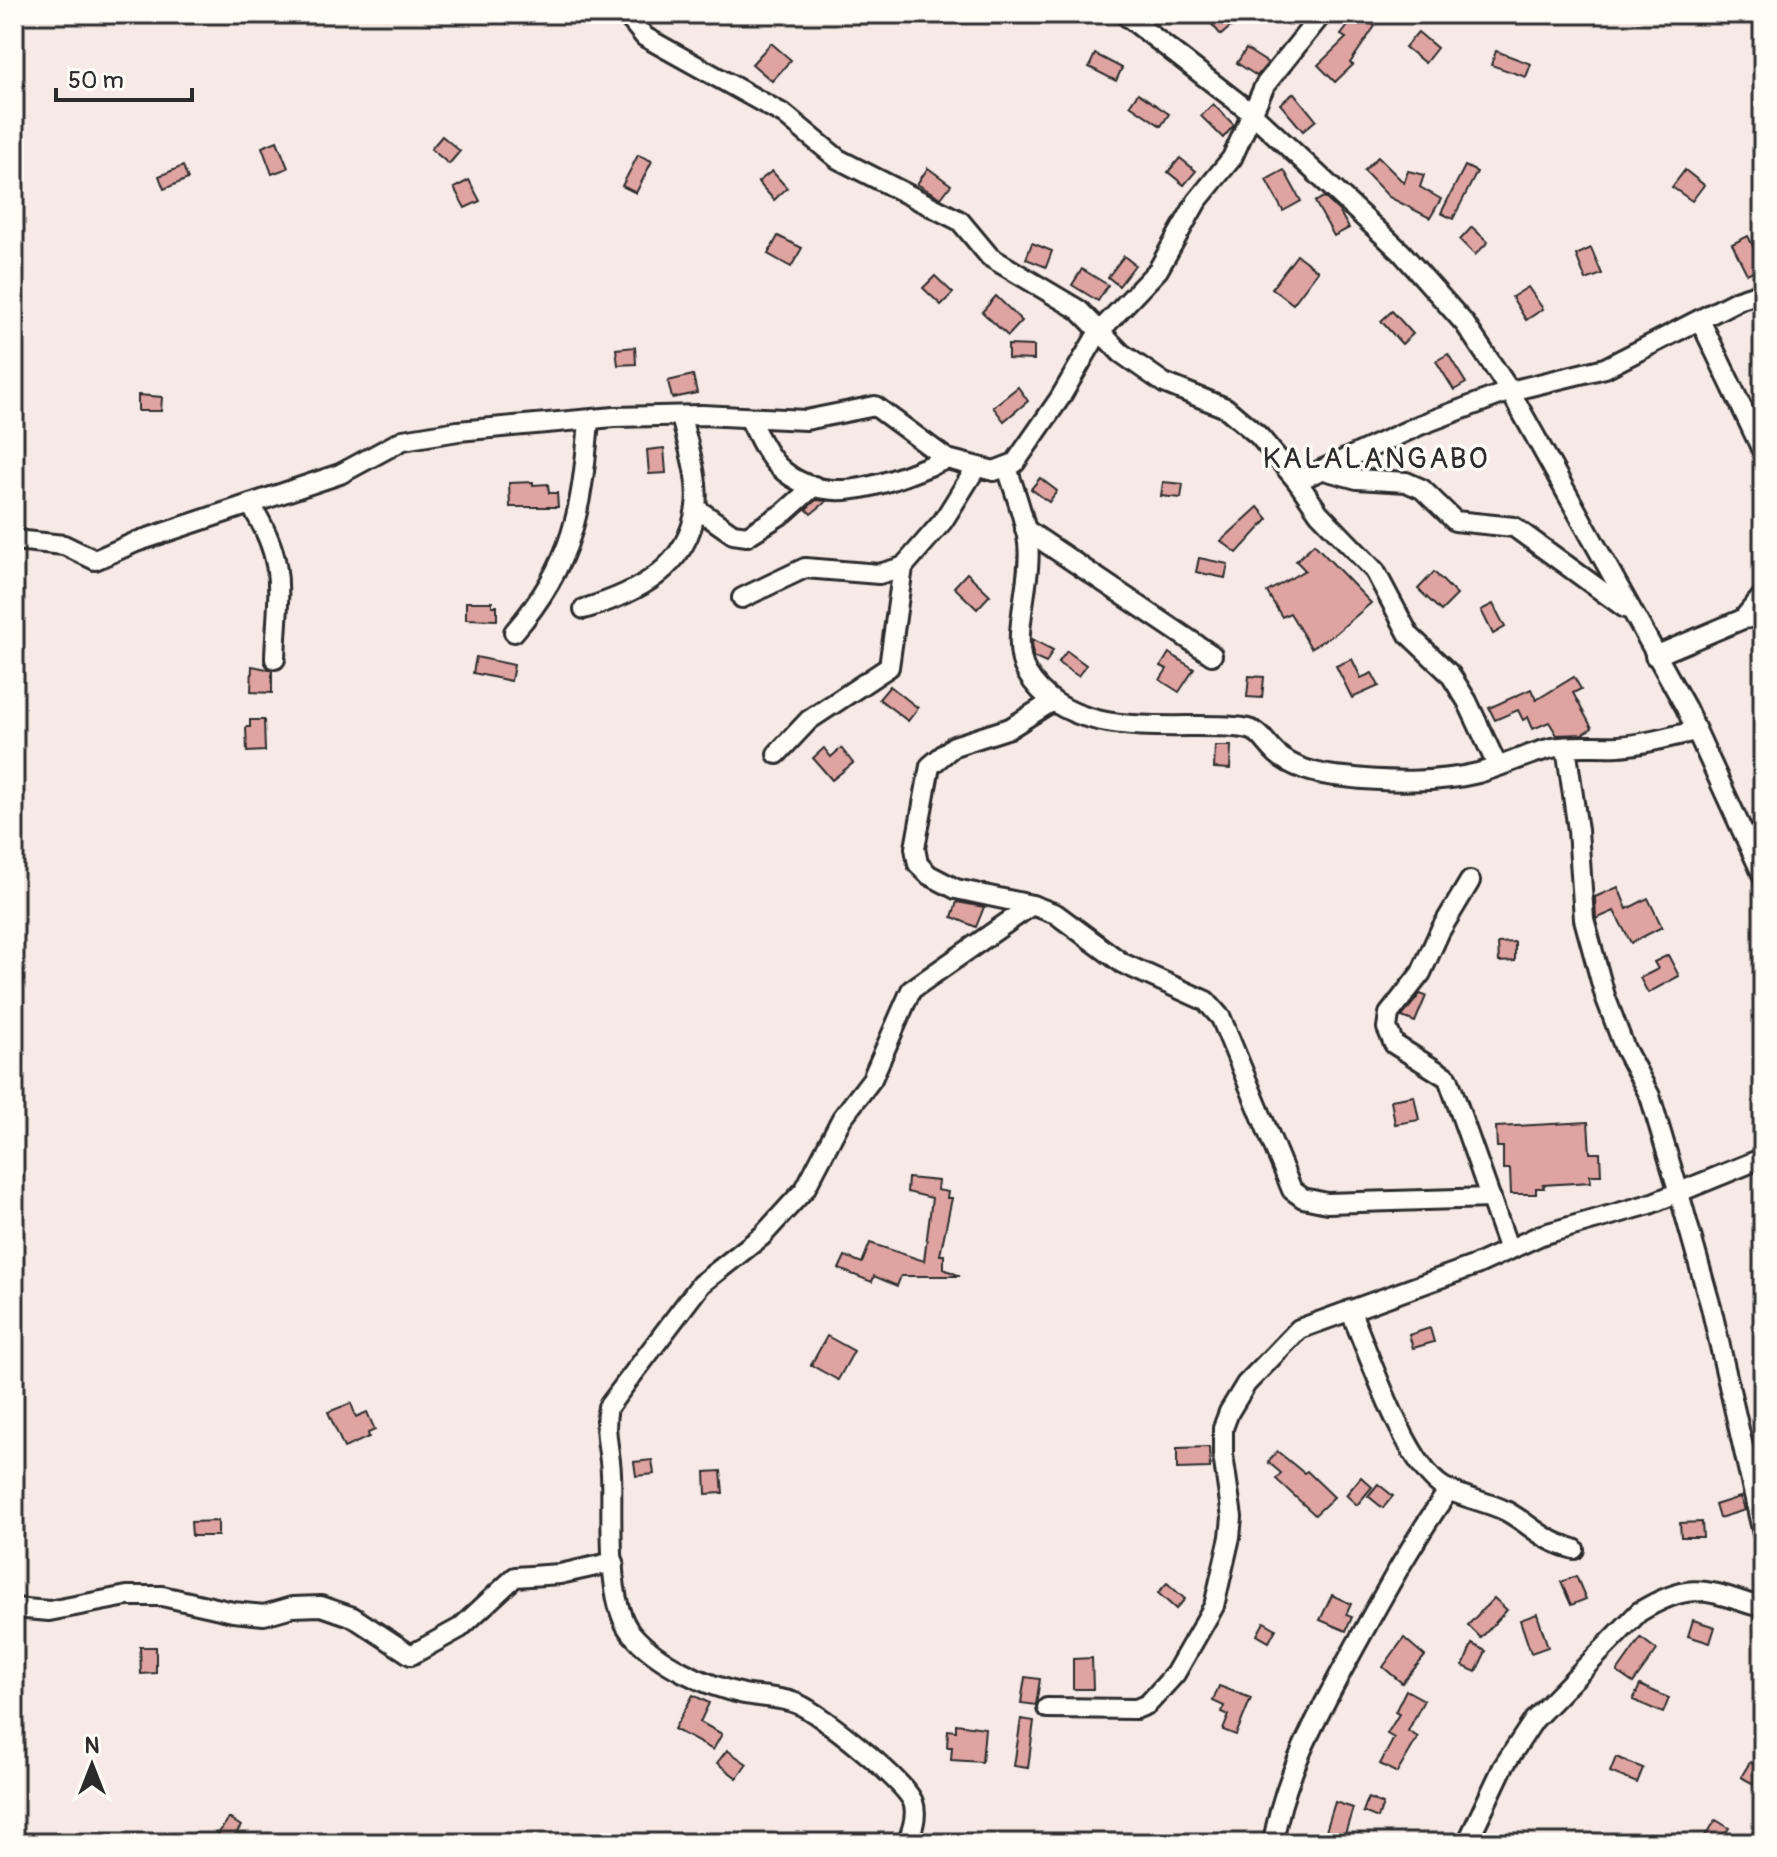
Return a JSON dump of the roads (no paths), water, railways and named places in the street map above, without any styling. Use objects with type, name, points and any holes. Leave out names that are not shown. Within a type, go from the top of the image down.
[{"type":"street","points":[[626,14],[645,37],[785,115],[838,159],[960,221],[990,257],[1079,310],[1098,333],[1121,353],[1164,383],[1226,408],[1259,436],[1319,513],[1375,571],[1409,635],[1450,674],[1483,730],[1497,765]]},
{"type":"street","points":[[1124,14],[1254,115],[1401,252],[1465,324],[1510,391],[1696,731],[1763,876]]},
{"type":"street","points":[[14,540],[64,545],[95,560],[136,542],[340,474],[403,440],[458,431],[589,420],[681,416],[806,420],[875,406],[947,459],[994,471],[1007,467],[1015,463],[1060,398],[1098,333],[1158,270],[1197,201],[1232,158],[1265,85],[1322,14]]},
{"type":"street","points":[[1297,481],[1410,429],[1510,391],[1605,368],[1738,300],[1763,292]]},
{"type":"street","points":[[1700,320],[1763,452]]},
{"type":"street","points":[[584,609],[626,596],[666,569],[682,548],[696,508],[695,480],[681,416]]},
{"type":"street","points":[[749,418],[778,466],[814,486],[846,492],[947,459]]},
{"type":"street","points":[[514,632],[536,607],[577,526],[589,420]]},
{"type":"street","points":[[1007,467],[1025,529],[1028,579],[1018,654],[1029,677],[1053,701],[1096,720],[1129,726],[1256,730],[1277,753],[1298,767],[1345,777],[1452,777],[1481,772],[1566,747],[1621,746],[1696,731]]},
{"type":"street","points":[[742,598],[805,568],[879,574],[903,567],[943,521],[976,468]]},
{"type":"street","points":[[1324,470],[1357,479],[1406,482],[1422,489],[1455,521],[1514,527],[1630,611]]},
{"type":"street","points":[[696,508],[733,534],[747,536],[785,512],[814,486]]},
{"type":"street","points":[[250,504],[266,529],[276,555],[280,591],[275,659]]},
{"type":"street","points":[[1025,529],[1212,655]]},
{"type":"street","points":[[777,754],[809,720],[889,667],[903,567]]},
{"type":"street","points":[[1743,619],[1763,595]]},
{"type":"street","points":[[1655,656],[1743,619],[1763,616]]},
{"type":"street","points":[[1053,701],[1010,728],[954,746],[930,766],[915,848],[918,864],[947,885],[1032,905],[1056,914],[1122,963],[1214,1008],[1225,1026],[1292,1190],[1303,1198],[1327,1203],[1491,1198]]},
{"type":"street","points":[[1566,747],[1578,830],[1584,919],[1605,996],[1625,1049],[1650,1096],[1679,1193],[1711,1307],[1763,1534]]},
{"type":"street","points":[[1470,881],[1440,931],[1421,973],[1394,1006],[1387,1028],[1394,1044],[1411,1051],[1448,1078],[1509,1250]]},
{"type":"street","points":[[907,1843],[914,1822],[912,1799],[892,1776],[825,1721],[796,1703],[742,1693],[695,1677],[631,1634],[619,1609],[611,1468],[604,1427],[608,1407],[701,1284],[762,1236],[805,1189],[842,1118],[872,1079],[911,990],[1032,905]]},
{"type":"street","points":[[1047,1708],[1136,1709],[1148,1704],[1175,1674],[1214,1606],[1230,1537],[1232,1517],[1223,1455],[1223,1428],[1246,1384],[1299,1329],[1541,1235],[1679,1193],[1763,1158]]},
{"type":"street","points":[[1350,1310],[1415,1455],[1437,1482],[1449,1490],[1489,1503],[1513,1515],[1541,1538],[1574,1549]]},
{"type":"street","points":[[1273,1843],[1286,1789],[1322,1708],[1404,1553],[1449,1490]]},
{"type":"street","points":[[14,1608],[49,1611],[127,1596],[162,1596],[233,1612],[264,1615],[292,1607],[321,1606],[353,1617],[411,1655],[460,1628],[515,1577],[560,1574],[614,1562]]},
{"type":"street","points":[[1467,1843],[1503,1767],[1534,1720],[1639,1612],[1689,1589],[1706,1590],[1763,1608]]},
{"type":"district","name":"KALALANGABO","points":[[1376,458]]}]
